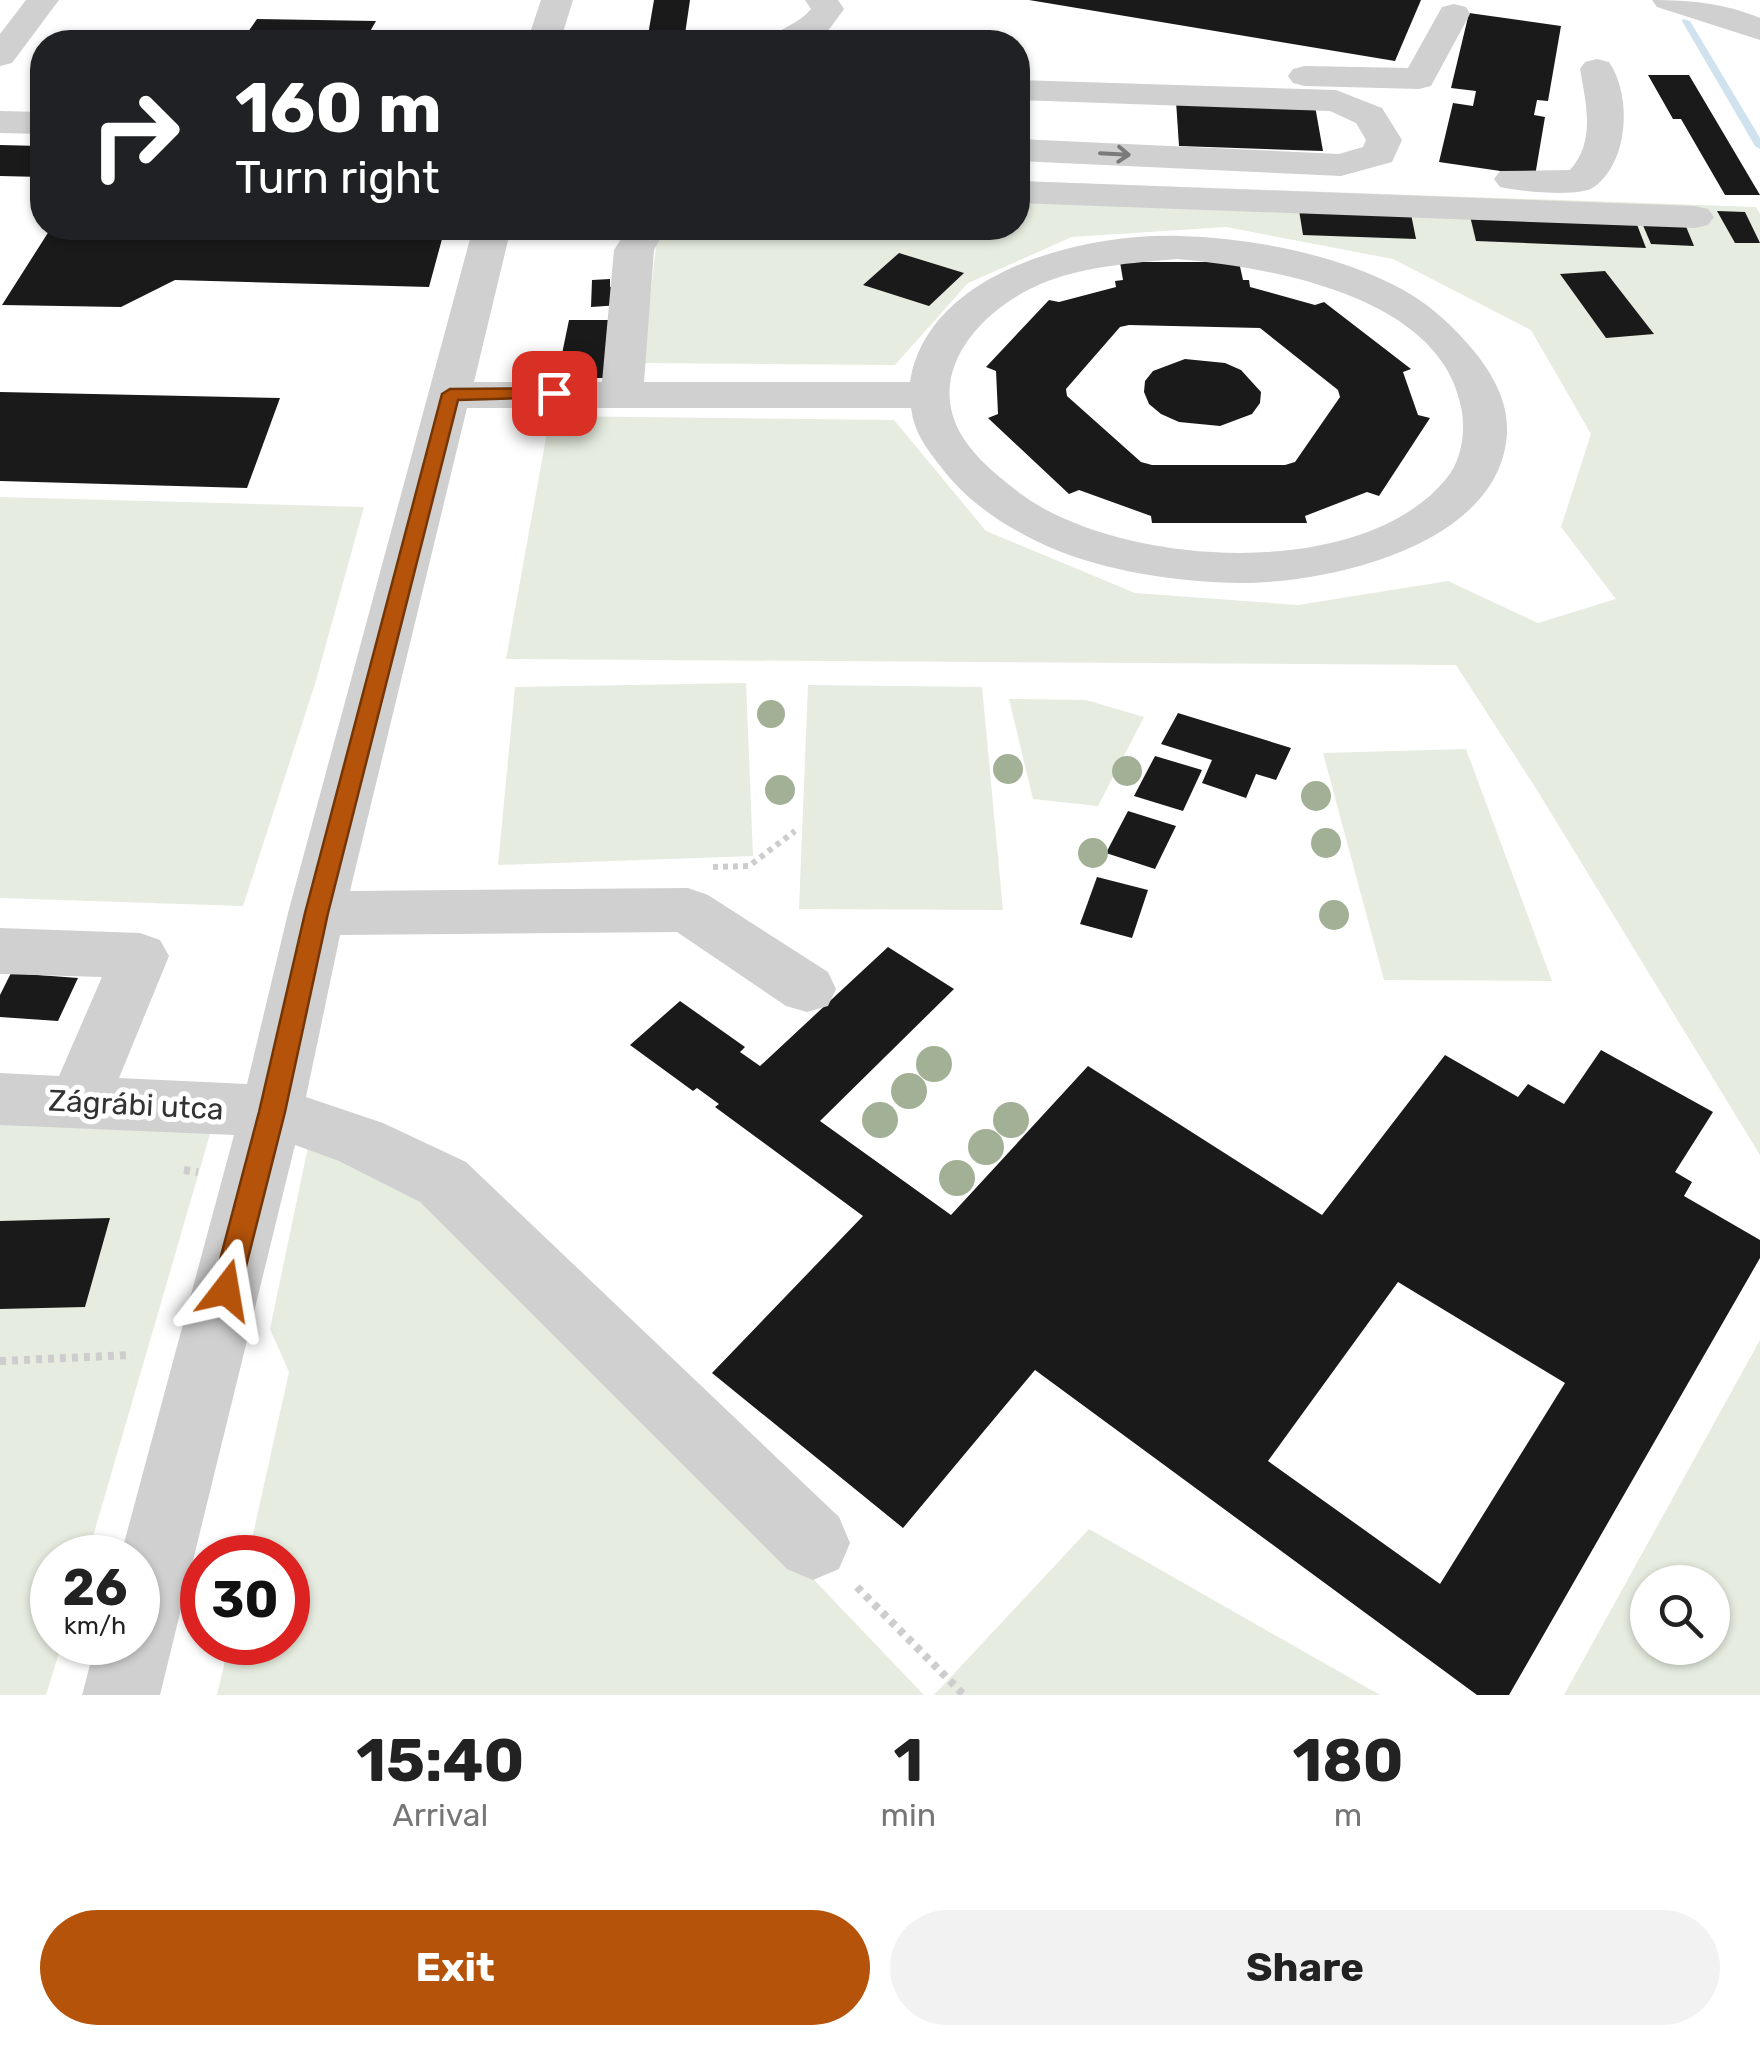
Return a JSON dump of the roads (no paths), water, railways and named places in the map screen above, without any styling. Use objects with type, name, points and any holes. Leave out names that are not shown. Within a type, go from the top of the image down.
[{"type":"street","points":[[0,56],[42,0]]},
{"type":"street","points":[[548,30],[557,0]]},
{"type":"street","points":[[812,30],[828,9],[822,0]]},
{"type":"street","points":[[1668,0],[1760,30]]},
{"type":"street","points":[[1697,0],[1760,10]]},
{"type":"street","points":[[1030,66],[1419,80],[1454,14]]},
{"type":"street","points":[[1030,151],[1341,164],[1580,181],[1600,161],[1608,120],[1597,70]]},
{"type":"street","points":[[1030,90],[1336,101],[1368,116],[1384,140],[1378,154],[1341,164]]},
{"type":"street","points":[[0,122],[30,123]]},
{"type":"street","points":[[1030,192],[1694,217]]},
{"type":"street","points":[[1171,198],[1176,247]]},
{"type":"street","points":[[160,1545],[272,1112],[316,913],[489,240]]},
{"type":"street","points":[[622,394],[634,250],[639,240]]},
{"type":"street","points":[[1176,247],[1242,252],[1306,265],[1366,287],[1416,316],[1456,352],[1480,392],[1486,434],[1473,474],[1440,512],[1388,542],[1337,556],[1243,568],[1164,563],[1088,544],[1022,515],[973,478],[941,437],[929,395],[936,354],[960,318],[1000,288],[1051,265],[1112,252],[1176,247]]},
{"type":"street","points":[[450,394],[929,395]]},
{"type":"street","points":[[316,913],[688,910],[806,989]]},
{"type":"street","points":[[0,951],[140,956],[78,1102]]},
{"type":"street","name":"Zágrábi utca","points":[[0,1099],[272,1112],[360,1142],[443,1182],[814,1543]]},
{"type":"street","points":[[121,1695],[128,1665]]},
{"type":"waterway","points":[[1686,21],[1760,146]]}]
